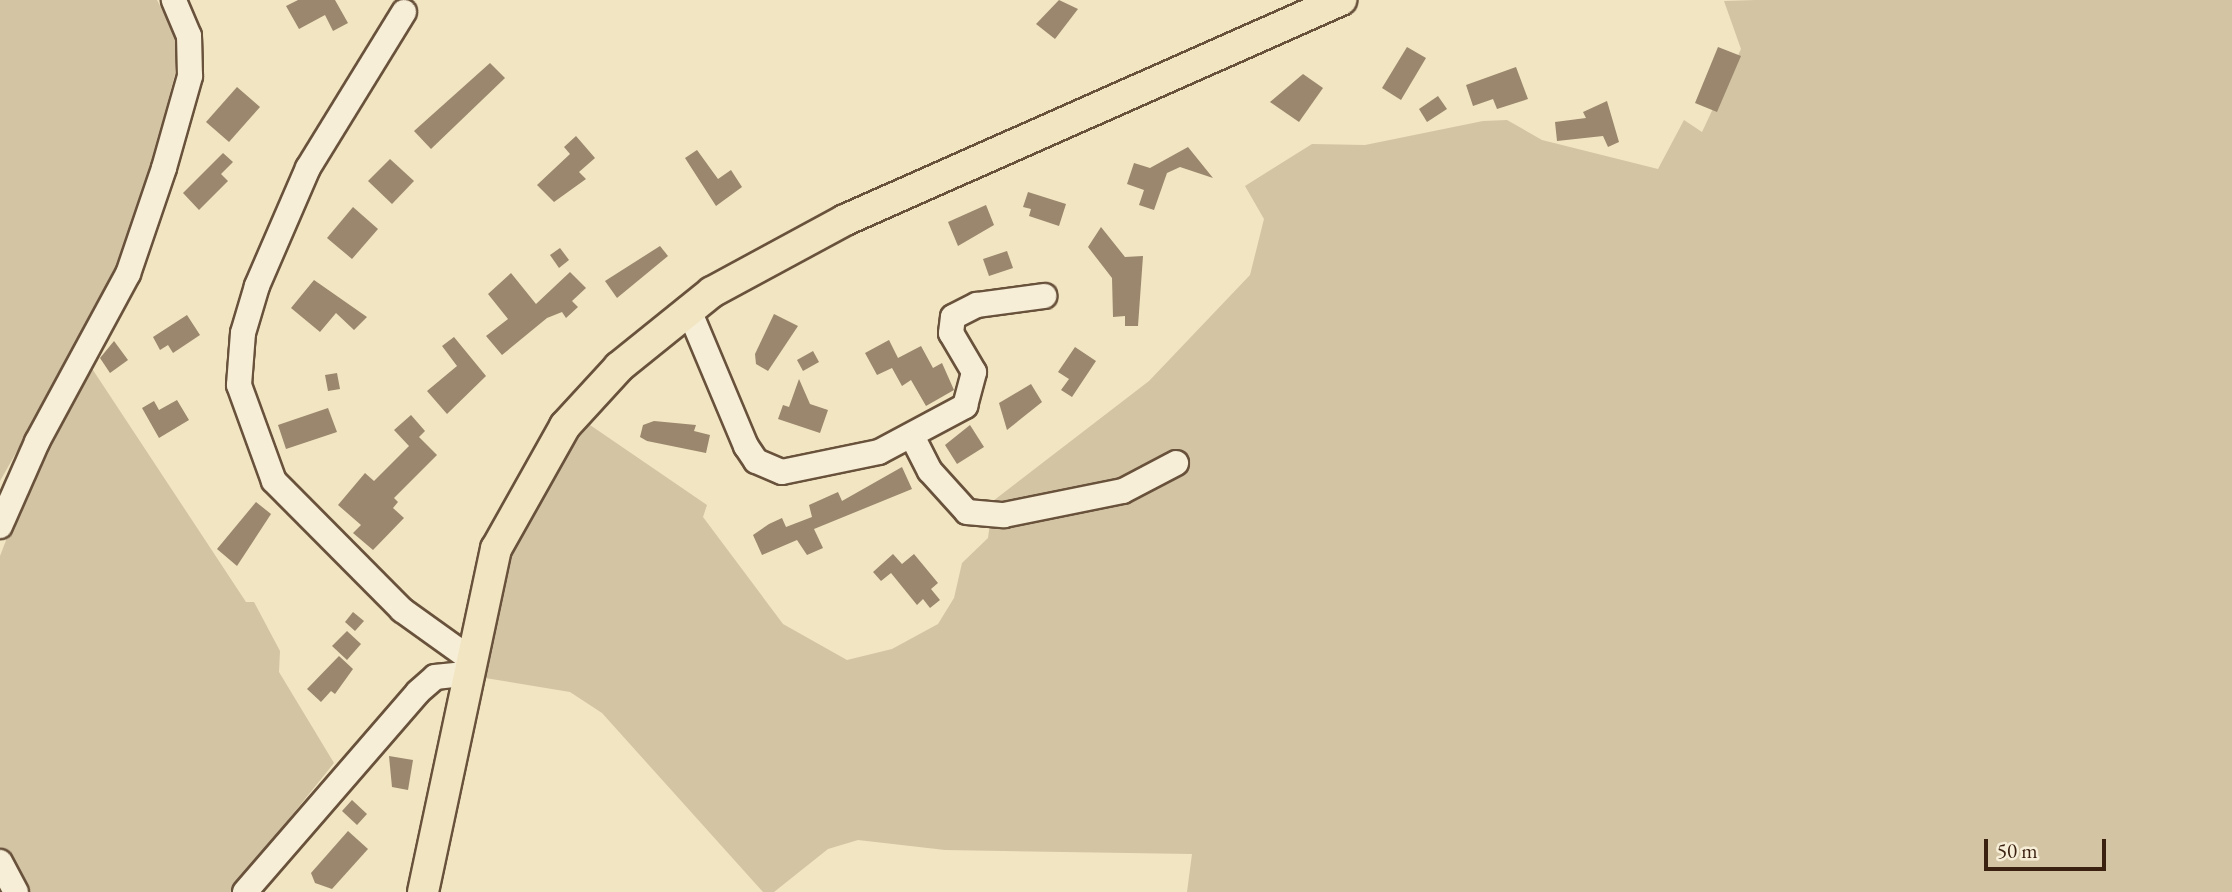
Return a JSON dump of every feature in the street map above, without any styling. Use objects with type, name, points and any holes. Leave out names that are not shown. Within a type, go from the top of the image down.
[{"type":"main road","points":[[423,892],[467,666],[496,549],[565,426],[637,349],[688,308],[845,220],[1341,0]]},
{"type":"street","points":[[0,526],[37,442],[128,274],[164,168],[190,76],[189,36],[174,0]]},
{"type":"street","points":[[404,12],[308,168],[246,321],[239,385],[274,481],[402,610],[467,666]]},
{"type":"street","points":[[688,308],[746,446],[769,470],[830,466],[912,436],[965,405],[974,391],[974,372],[951,333],[953,317],[977,305],[1044,296]]},
{"type":"street","points":[[912,436],[930,471],[967,512],[1004,515],[1124,491],[1176,463]]},
{"type":"street","points":[[245,892],[418,692],[435,677],[467,666]]},
{"type":"street","points":[[0,862],[16,892]]},
{"type":"shaded area","points":[[0,0],[157,0],[176,37],[175,74],[140,208],[108,291],[0,481]]},
{"type":"shaded area","points":[[2232,0],[2232,892],[1187,892],[1192,854],[945,850],[858,840],[828,849],[774,892],[763,892],[602,713],[570,692],[479,677],[506,565],[555,465],[590,425],[707,505],[703,517],[783,624],[847,660],[892,649],[938,624],[954,598],[962,563],[988,538],[993,501],[1149,381],[1250,275],[1264,219],[1245,186],[1312,144],[1365,145],[1483,121],[1507,120],[1542,140],[1658,169],[1684,120],[1702,132],[1741,49],[1724,1]]},
{"type":"shaded area","points":[[89,364],[246,602],[254,602],[280,651],[279,672],[334,763],[230,892],[27,892],[0,847],[0,556],[36,463]]},
{"type":"building","points":[[298,0],[335,0],[348,23],[333,31],[325,15],[299,29],[286,6]]},
{"type":"building","points":[[1059,0],[1078,9],[1055,39],[1036,24]]},
{"type":"building","points":[[1407,47],[1426,58],[1401,100],[1382,88]]},
{"type":"building","points":[[1718,47],[1741,56],[1717,112],[1695,103]]},
{"type":"building","points":[[490,63],[505,78],[431,149],[414,131]]},
{"type":"building","points":[[1516,67],[1528,99],[1497,109],[1493,99],[1473,106],[1466,85]]},
{"type":"building","points":[[1303,74],[1323,88],[1299,122],[1270,102]]},
{"type":"building","points":[[237,87],[260,107],[229,142],[206,122]]},
{"type":"building","points":[[1438,96],[1447,109],[1427,122],[1419,109]]},
{"type":"building","points":[[1607,101],[1619,142],[1608,147],[1603,136],[1557,141],[1555,122],[1586,118],[1583,112]]},
{"type":"building","points":[[576,136],[595,158],[579,172],[586,179],[554,202],[537,185],[570,154],[564,147]]},
{"type":"building","points":[[1188,147],[1213,178],[1180,167],[1167,173],[1154,210],[1139,205],[1144,190],[1127,184],[1134,163],[1150,168]]},
{"type":"building","points":[[697,150],[718,179],[731,170],[742,187],[716,206],[685,158]]},
{"type":"building","points":[[223,153],[233,162],[221,174],[228,181],[199,210],[183,193]]},
{"type":"building","points":[[390,159],[414,181],[392,204],[368,181]]},
{"type":"building","points":[[1028,192],[1066,204],[1059,226],[1029,216],[1031,209],[1023,207]]},
{"type":"building","points":[[986,205],[994,225],[958,246],[948,222]]},
{"type":"building","points":[[353,207],[378,229],[352,259],[327,238]]},
{"type":"building","points":[[1101,227],[1125,257],[1143,256],[1138,326],[1125,326],[1125,316],[1113,317],[1112,278],[1088,247]]},
{"type":"building","points":[[660,246],[668,256],[617,298],[605,281]]},
{"type":"building","points":[[560,248],[569,260],[559,268],[550,255]]},
{"type":"building","points":[[1007,251],[1013,268],[989,276],[983,259]]},
{"type":"building","points":[[570,272],[586,288],[572,301],[578,307],[566,318],[562,312],[547,318],[502,355],[486,336],[508,319],[488,294],[511,273],[536,304]]},
{"type":"building","points":[[314,280],[367,317],[354,330],[336,313],[320,332],[291,308]]},
{"type":"building","points":[[774,314],[798,326],[768,371],[756,364],[755,354]]},
{"type":"building","points":[[187,315],[200,335],[173,353],[168,345],[160,350],[153,337]]},
{"type":"building","points":[[454,337],[486,376],[447,414],[427,391],[457,366],[442,346]]},
{"type":"building","points":[[889,340],[898,358],[921,346],[933,368],[942,363],[954,390],[926,406],[911,380],[902,386],[892,368],[877,375],[865,353]]},
{"type":"building","points":[[114,341],[128,360],[110,373],[100,358]]},
{"type":"building","points":[[1075,347],[1096,361],[1072,397],[1061,390],[1069,379],[1058,372]]},
{"type":"building","points":[[813,351],[819,362],[803,371],[797,360]]},
{"type":"building","points":[[337,373],[340,389],[328,391],[325,375]]},
{"type":"building","points":[[799,379],[810,404],[828,410],[820,433],[778,419],[783,405],[789,407]]},
{"type":"building","points":[[1031,384],[1042,402],[1007,430],[999,403]]},
{"type":"building","points":[[177,400],[189,420],[159,438],[142,408],[154,401],[159,410]]},
{"type":"building","points":[[328,408],[337,432],[286,449],[278,425]]},
{"type":"building","points":[[411,415],[425,431],[419,437],[437,455],[394,498],[398,502],[393,508],[404,518],[373,550],[353,533],[361,525],[338,505],[365,473],[374,481],[409,446],[394,430]]},
{"type":"building","points":[[654,421],[696,425],[694,431],[710,435],[706,453],[647,441],[640,437],[643,425]]},
{"type":"building","points":[[970,425],[984,447],[957,464],[945,445]]},
{"type":"building","points":[[902,467],[912,489],[814,529],[823,548],[807,555],[797,540],[762,555],[753,535],[769,524],[782,518],[786,527],[812,517],[809,505],[838,492],[842,501]]},
{"type":"building","points":[[256,502],[271,514],[237,566],[217,549]]},
{"type":"building","points":[[893,554],[902,564],[914,554],[938,583],[931,589],[940,600],[930,608],[923,599],[917,605],[891,573],[881,581],[873,572]]},
{"type":"building","points":[[353,612],[364,621],[355,631],[345,622]]},
{"type":"building","points":[[347,631],[361,644],[347,660],[332,646]]},
{"type":"building","points":[[339,656],[353,669],[335,694],[331,691],[321,702],[307,689]]},
{"type":"building","points":[[389,756],[413,760],[408,790],[392,787]]},
{"type":"building","points":[[352,800],[367,814],[357,825],[342,811]]},
{"type":"building","points":[[348,831],[368,849],[332,889],[315,883],[311,873]]}]
